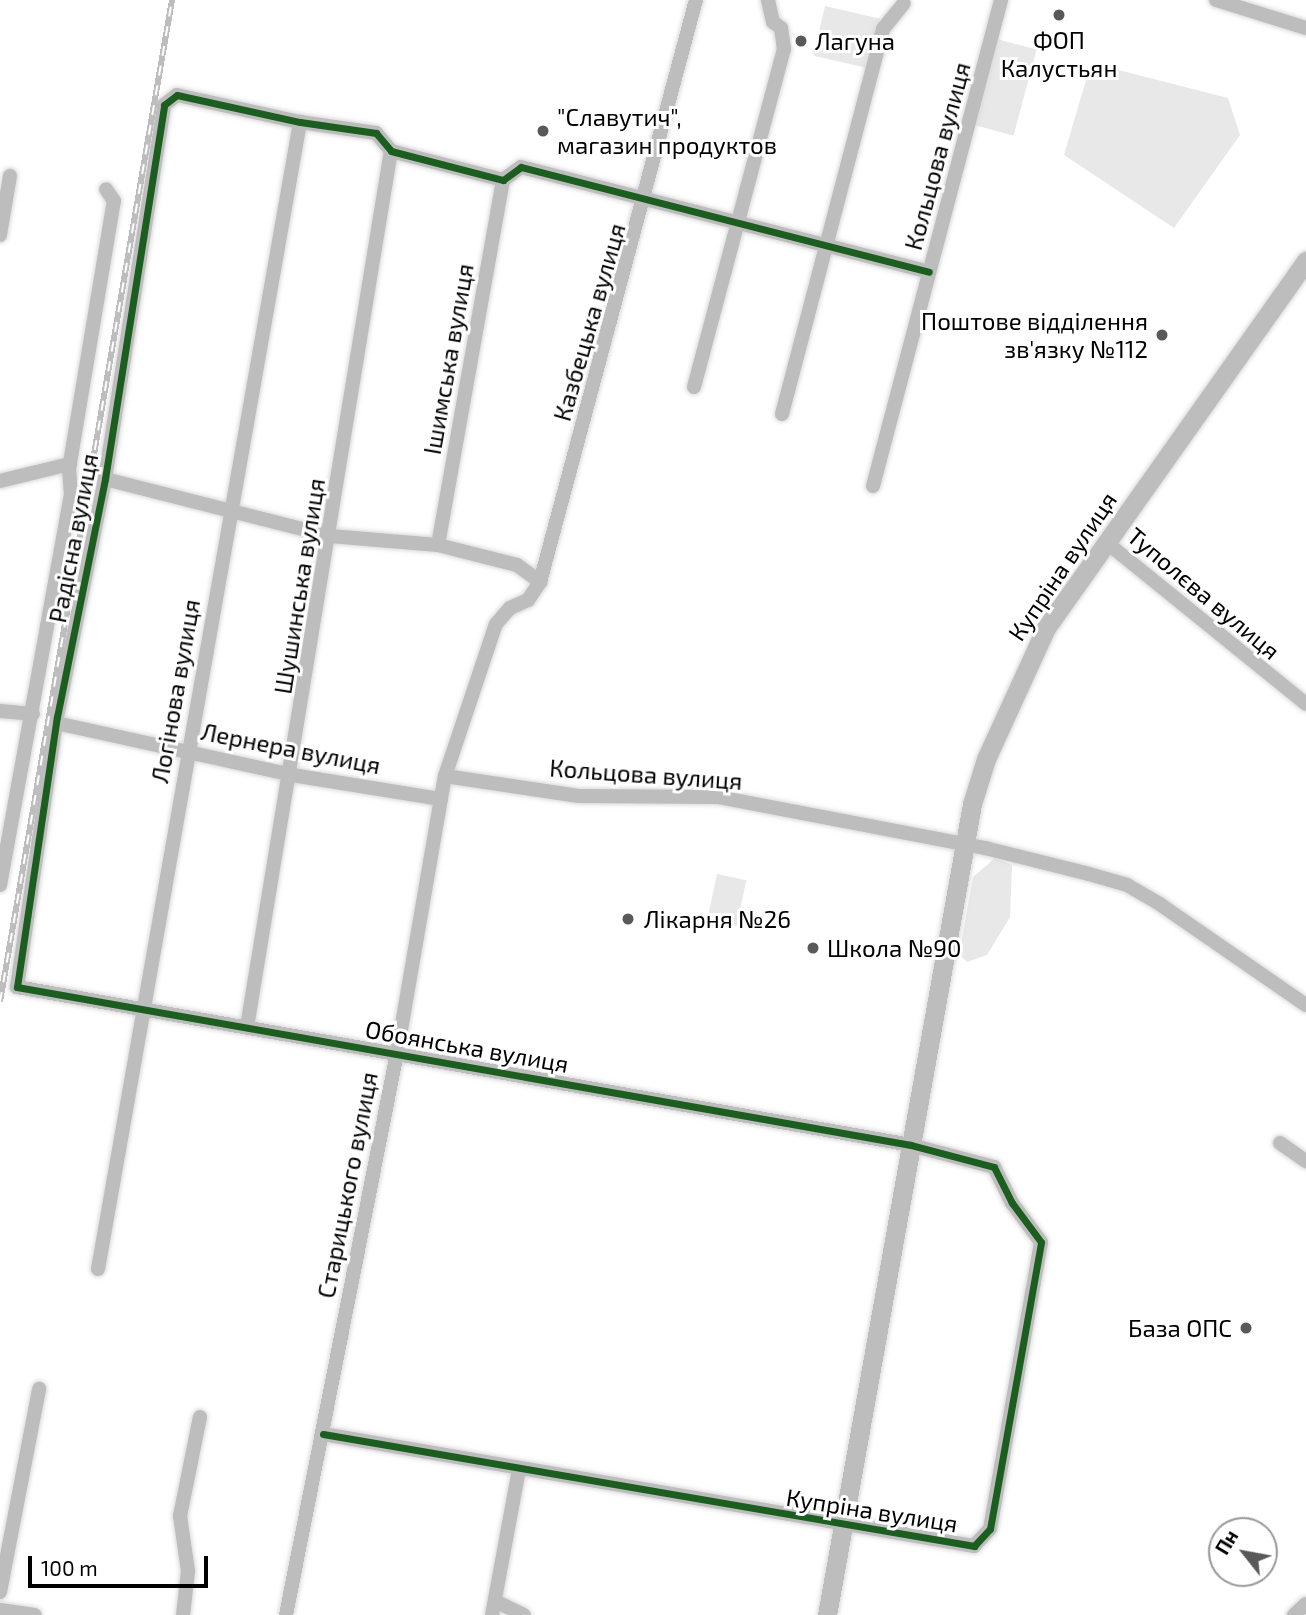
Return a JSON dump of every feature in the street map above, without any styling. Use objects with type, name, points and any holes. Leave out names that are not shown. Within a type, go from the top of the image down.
[{"type":"main road","name":"Купріна вулиця","points":[[827,1615],[967,845],[972,804],[986,759],[1012,696],[1046,628],[1306,261]]},
{"type":"street","name":"Казбецька вулиця","points":[[540,582],[646,203],[696,0]]},
{"type":"street","points":[[694,387],[784,49],[768,0]]},
{"type":"street","name":"Кольцова вулиця","points":[[873,486],[1002,0]]},
{"type":"street","points":[[1216,0],[1306,28]]},
{"type":"street","points":[[782,414],[883,29],[904,3]]},
{"type":"street","name":"Радісна вулиця","points":[[16,987],[57,720],[105,479],[164,105],[170,97],[177,94],[300,122]]},
{"type":"street","points":[[300,122],[376,133],[391,151],[503,180],[521,167],[646,203],[929,272]]},
{"type":"street","name":"Логінова вулиця","points":[[97,1269],[300,122]]},
{"type":"street","name":"Шушинська вулиця","points":[[247,1027],[292,775],[391,151]]},
{"type":"street","points":[[0,235],[10,176]]},
{"type":"street","name":"Ішимська вулиця","points":[[438,545],[503,180]]},
{"type":"street","name":"Радісна вулиця","points":[[0,886],[71,496],[70,464],[114,201],[106,189]]},
{"type":"street","points":[[0,481],[70,464]]},
{"type":"street","points":[[105,479],[330,536],[438,545],[517,565],[540,582]]},
{"type":"street","name":"Туполєва вулиця","points":[[1106,541],[1306,704]]},
{"type":"street","name":"Старицького вулиця","points":[[286,1615],[397,1053],[445,776],[496,624],[510,608],[528,600],[540,582]]},
{"type":"street","points":[[0,711],[33,714]]},
{"type":"street","name":"Лернера вулиця","points":[[57,720],[292,775],[441,799]]},
{"type":"street","name":"Кольцова вулиця","points":[[445,776],[579,796],[718,797],[967,845],[1127,885],[1306,1006]]},
{"type":"street","name":"Обоянська вулиця","points":[[16,987],[911,1145]]},
{"type":"street","points":[[1280,1143],[1306,1161]]},
{"type":"street","name":"Купріна вулиця","points":[[323,1434],[974,1546],[989,1529],[1041,1242],[1012,1203],[994,1167],[911,1145]]},
{"type":"street","points":[[0,1592],[39,1389]]},
{"type":"street","points":[[183,1615],[188,1571],[180,1516],[200,1417]]},
{"type":"street","points":[[519,1469],[494,1608],[524,1615]]},
{"type":"street","points":[[1294,1615],[1306,1604]]},
{"type":"street","points":[[0,1610],[36,1615]]},
{"type":"shaded area","points":[[825,6],[881,19],[869,69],[814,56]]},
{"type":"shaded area","points":[[997,39],[1037,50],[1014,136],[974,125]]},
{"type":"shaded area","points":[[1091,63],[1228,98],[1240,135],[1174,228],[1064,155]]},
{"type":"shaded area","points":[[995,858],[1012,865],[1010,917],[987,955],[967,962],[959,954],[973,877]]},
{"type":"shaded area","points":[[717,874],[746,880],[737,926],[707,920]]},
{"type":"railway","points":[[0,1002],[172,0]]},
{"type":"cycle path","points":[[323,1434],[974,1546],[990,1529],[1041,1242],[1012,1203],[994,1167],[911,1145],[17,987],[57,717],[105,479],[164,105],[177,95],[300,122],[376,133],[391,151],[503,180],[521,167],[929,272]]},
{"type":"place","name":"ФОП Калустьян","points":[[1059,15]]},
{"type":"place","name":"Лагуна","points":[[801,41]]},
{"type":"place","name":"\"Славутич\", магазин продуктов","points":[[543,131]]},
{"type":"place","name":"Поштове відділення зв'язку №112","points":[[1162,335]]},
{"type":"place","name":"Лікарня №26","points":[[628,919]]},
{"type":"place","name":"Школа №90","points":[[813,948]]},
{"type":"place","name":"База ОПС","points":[[1246,1328]]}]
